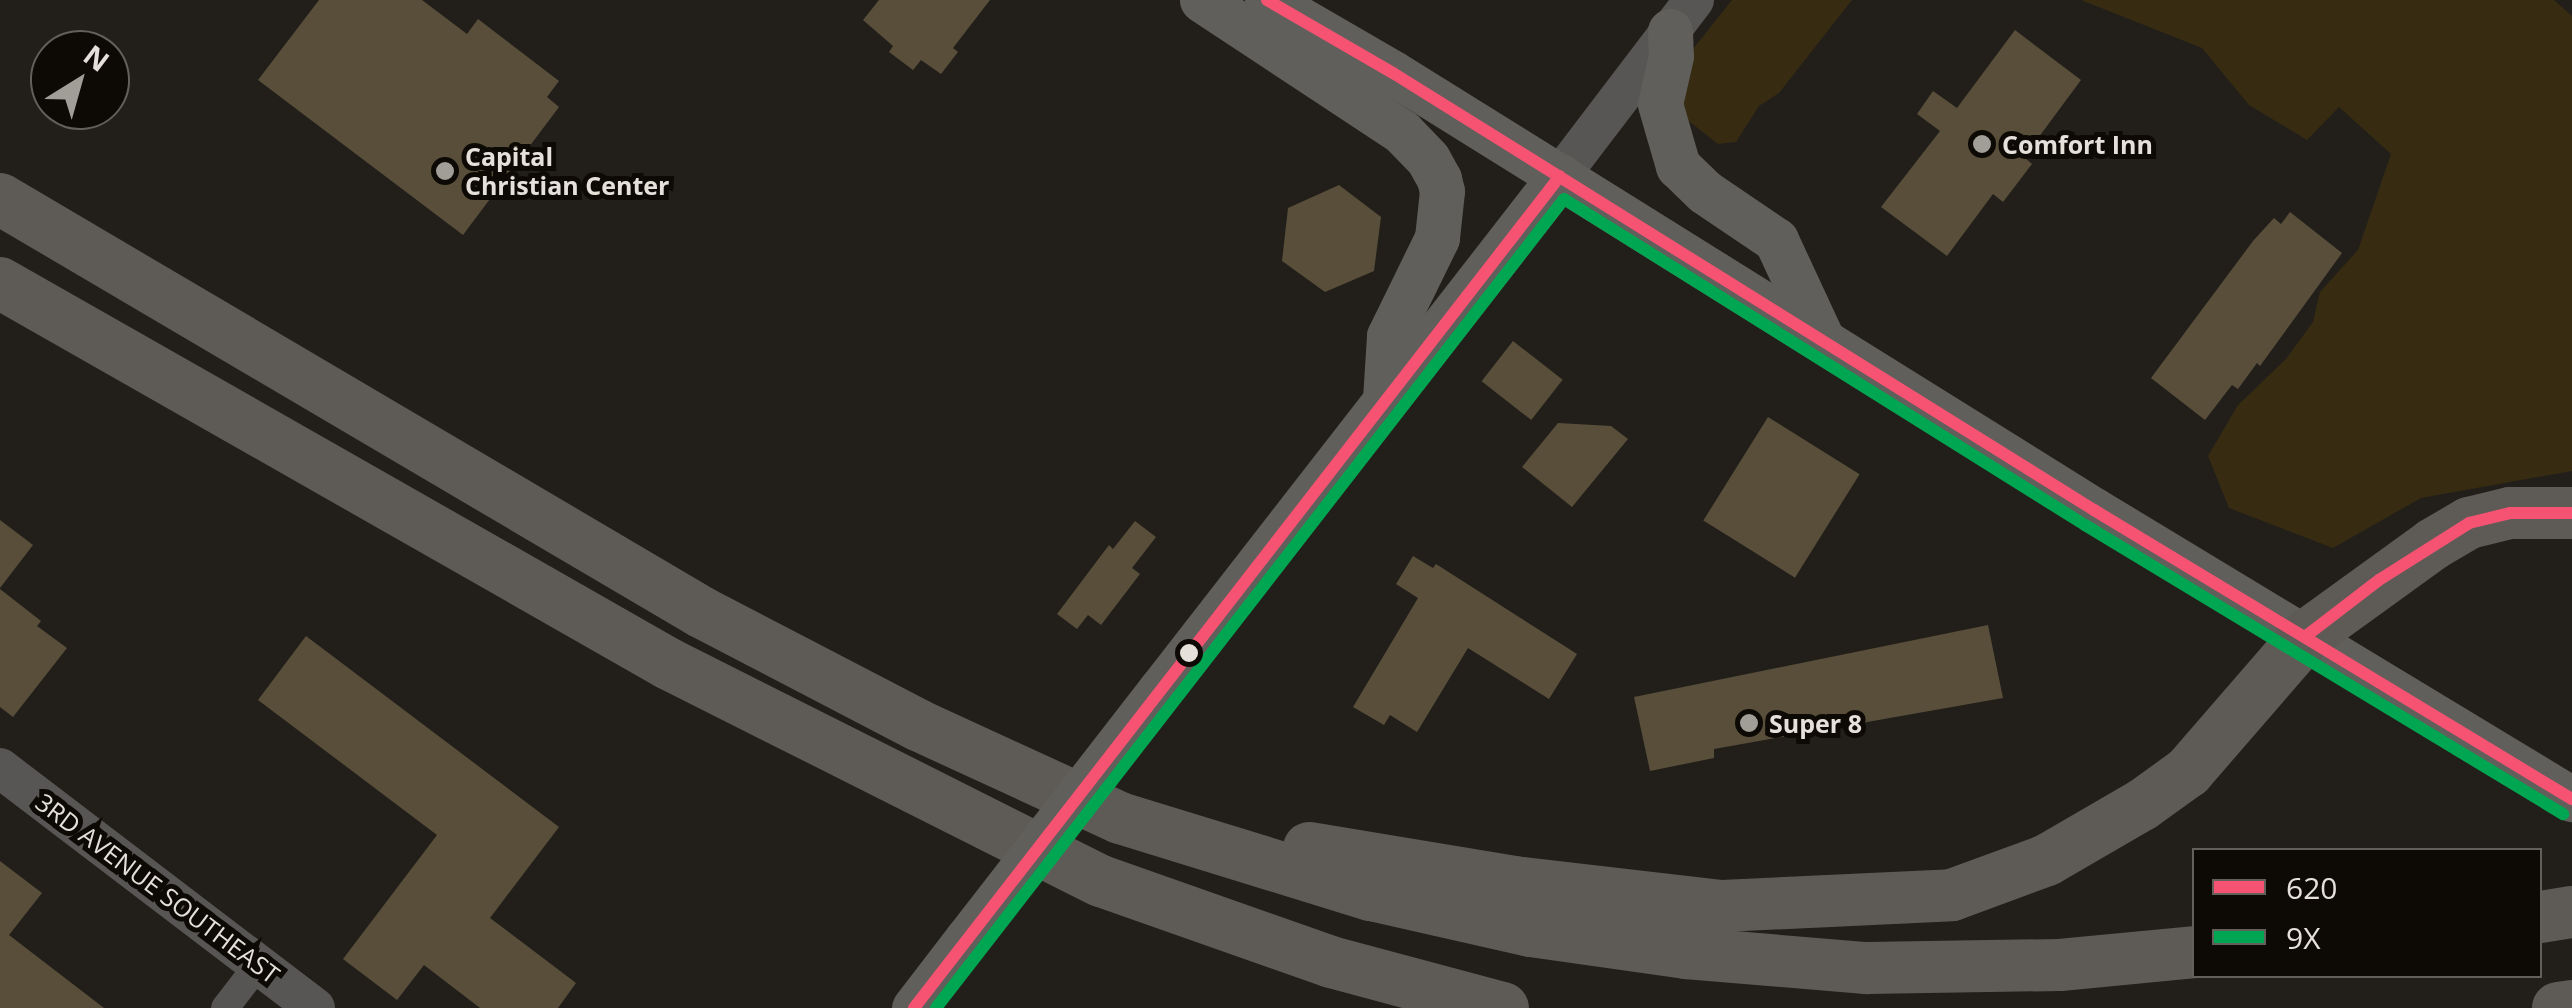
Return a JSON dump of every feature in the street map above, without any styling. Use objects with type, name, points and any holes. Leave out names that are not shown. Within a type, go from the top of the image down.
[{"type":"highway","points":[[0,199],[701,612],[918,725],[1120,818],[1371,896],[1531,932],[1686,953],[1866,968],[2060,965],[2192,952]]},
{"type":"highway","points":[[0,283],[669,664],[1101,881],[1330,962],[1503,1008]]},
{"type":"highway","points":[[1120,818],[1514,882],[1722,906],[1952,895],[2047,860],[2142,806],[2188,772],[2306,636],[2378,580],[2469,523],[2510,513],[2572,513]]},
{"type":"highway","points":[[2558,1008],[2572,1006]]},
{"type":"main road","points":[[1202,0],[1389,122],[1428,159],[1438,179],[1442,191],[1437,238],[1389,336],[1385,400]]},
{"type":"main road","points":[[1268,0],[1821,337],[2094,510],[2572,799]]},
{"type":"main road","points":[[1682,16],[1660,104],[1678,166],[1705,192],[1776,240],[1821,337]]},
{"type":"main road","points":[[914,1008],[1560,176]]},
{"type":"street","points":[[1560,176],[1682,16]]},
{"type":"street","name":"3RD AVENUE SOUTHEAST","points":[[0,768],[316,1008]]},
{"type":"street","points":[[225,1008],[258,965]]},
{"type":"shaded area","points":[[1732,0],[1852,0],[1779,93],[1759,106],[1736,142],[1718,144],[1676,111],[1681,64]]},
{"type":"shaded area","points":[[2081,0],[2554,0],[2572,16],[2572,471],[2421,498],[2333,548],[2229,508],[2208,456],[2238,405],[2286,359],[2313,322],[2320,292],[2358,250],[2391,154],[2339,107],[2307,140],[2249,105],[2202,48]]},
{"type":"building","name":"Capital Christian Center","points":[[319,0],[422,0],[467,34],[478,19],[559,81],[547,97],[559,107],[463,235],[258,80]]},
{"type":"building","points":[[879,0],[990,0],[953,48],[958,52],[941,74],[921,60],[913,70],[889,52],[893,46],[863,20]]},
{"type":"building","name":"Comfort Inn","points":[[2015,30],[2081,80],[2024,157],[2032,164],[2003,202],[1993,194],[1947,256],[1881,207],[1940,131],[1917,114],[1933,91],[1957,108]]},
{"type":"building","points":[[1339,185],[1381,217],[1374,271],[1325,292],[1282,261],[1288,208]]},
{"type":"building","points":[[2290,212],[2342,253],[2260,366],[2257,363],[2238,389],[2232,385],[2205,420],[2151,378],[2253,241],[2274,218],[2281,224]]},
{"type":"building","points":[[1513,341],[1563,380],[1531,420],[1482,381]]},
{"type":"building","points":[[1768,417],[1860,474],[1795,578],[1703,520]]},
{"type":"building","points":[[1558,423],[1611,426],[1628,439],[1572,507],[1522,467]]},
{"type":"building","points":[[0,520],[33,545],[0,588]]},
{"type":"building","points":[[1135,521],[1156,537],[1132,568],[1140,574],[1101,625],[1088,615],[1077,629],[1057,614],[1109,545],[1113,549]]},
{"type":"building","points":[[1413,556],[1433,568],[1436,564],[1577,654],[1549,699],[1468,648],[1417,732],[1390,715],[1384,725],[1353,707],[1418,598],[1396,584]]},
{"type":"building","points":[[0,589],[41,621],[37,626],[67,648],[13,717],[0,707]]},
{"type":"building","name":"Super 8","points":[[1988,625],[2003,698],[1714,749],[1714,758],[1650,771],[1634,697]]},
{"type":"building","points":[[306,636],[559,827],[490,918],[576,983],[558,1008],[480,1008],[424,965],[397,1000],[343,959],[437,835],[258,700]]},
{"type":"building","points":[[0,861],[42,893],[9,935],[104,1008],[0,1008]]},
{"type":"transit line","name":"620","points":[[1267,0],[1393,73],[2094,510],[2572,799]]},
{"type":"transit line","name":"620","points":[[914,1008],[1560,176]]},
{"type":"transit line","name":"9X","points":[[936,1008],[1564,199],[2085,525],[2563,814]]},
{"type":"transit line","name":"620","points":[[2306,636],[2379,580],[2469,523],[2510,513],[2572,513]]},
{"type":"place","name":"Comfort Inn","points":[[1982,144]]},
{"type":"place","name":"Capital Christian Center","points":[[445,171]]},
{"type":"place","name":"Super 8","points":[[1749,723]]}]
